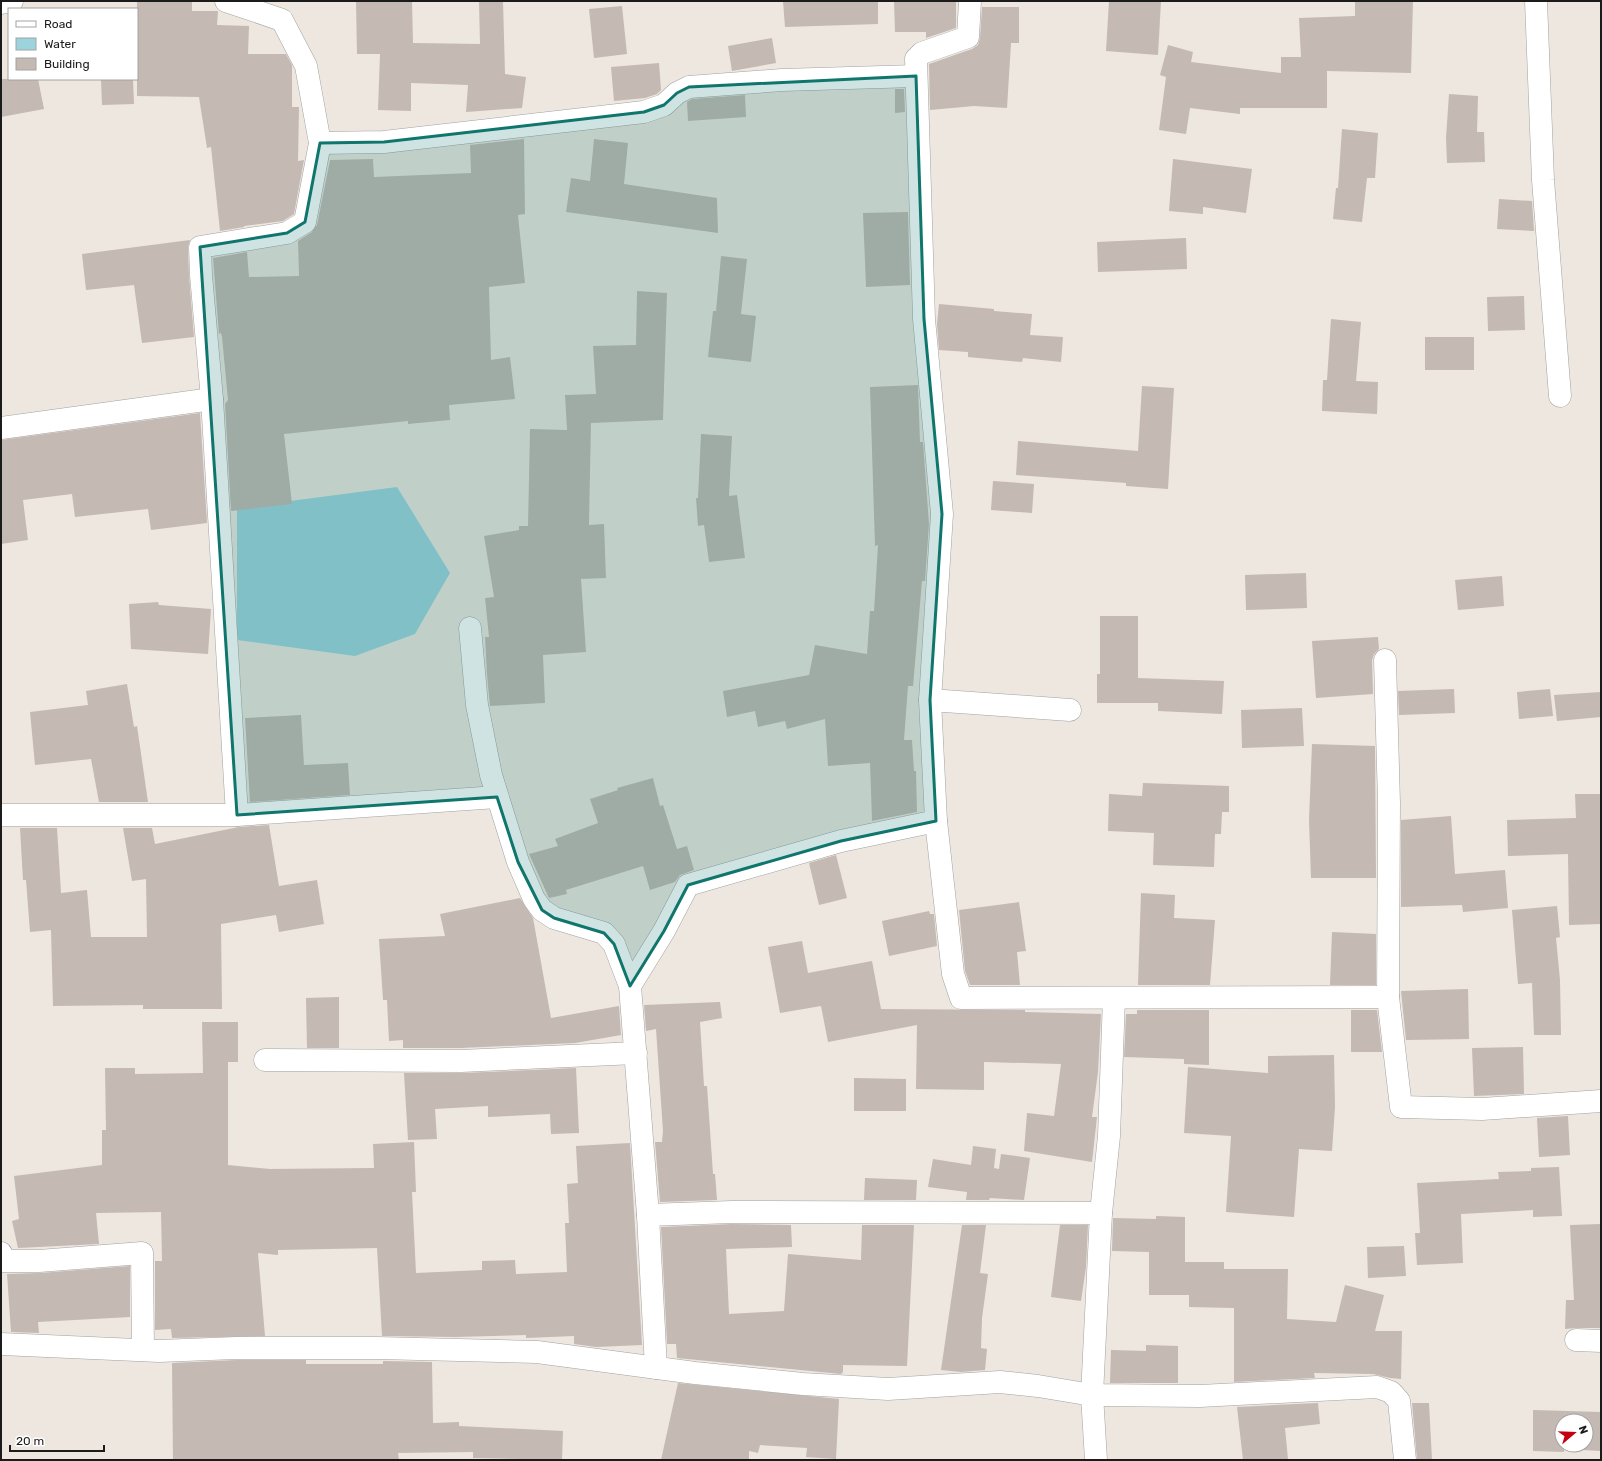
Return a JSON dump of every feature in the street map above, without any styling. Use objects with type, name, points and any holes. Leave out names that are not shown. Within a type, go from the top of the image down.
[{"type":"street","points":[[1,4],[12,1]]},
{"type":"street","points":[[226,1],[282,20],[306,66],[320,143],[304,222],[287,232],[200,247],[212,399],[237,815]]},
{"type":"street","points":[[970,1],[968,38],[922,53],[916,59],[924,319],[942,514],[930,700],[936,821],[953,974],[961,998],[1388,997]]},
{"type":"street","points":[[1536,1],[1543,180],[1560,396]]},
{"type":"street","points":[[320,143],[384,142],[644,112],[664,105],[677,93],[689,87],[782,80],[916,76]]},
{"type":"street","points":[[1,428],[212,399]]},
{"type":"street","points":[[470,628],[477,704],[491,775],[518,862],[534,899],[542,910],[554,918],[604,933],[614,944],[630,986],[648,1215],[656,1368]]},
{"type":"street","points":[[1385,660],[1388,803],[1388,997],[1401,1107],[1482,1109],[1601,1101]]},
{"type":"street","points":[[930,700],[1070,710]]},
{"type":"street","points":[[1,815],[237,815],[498,796]]},
{"type":"street","points":[[630,986],[664,931],[688,885],[841,841],[936,821]]},
{"type":"street","points":[[1096,1460],[1092,1395],[1101,1213],[1109,1136],[1114,998]]},
{"type":"street","points":[[265,1060],[462,1062],[636,1053]]},
{"type":"street","points":[[648,1215],[732,1212],[1101,1213]]},
{"type":"street","points":[[1,1253],[4,1261],[39,1261],[142,1253],[143,1350]]},
{"type":"street","points":[[1576,1340],[1601,1341]]},
{"type":"street","points":[[1,1344],[143,1350],[377,1348],[537,1352],[656,1368],[803,1384],[888,1389],[1000,1382],[1038,1386],[1092,1395],[1200,1396],[1377,1387],[1391,1392],[1399,1401],[1405,1460]]},
{"type":"highlighted area","points":[[916,76],[924,319],[942,514],[930,700],[936,821],[841,841],[688,885],[664,931],[630,986],[614,944],[604,933],[554,918],[542,910],[518,862],[497,797],[237,815],[200,247],[287,233],[305,222],[320,143],[384,142],[644,112],[664,105],[677,93],[689,87]]},
{"type":"water","points":[[397,487],[450,573],[415,634],[355,656],[237,640],[237,508]]},
{"type":"building","points":[[137,1],[192,1],[192,11],[218,11],[217,25],[249,26],[248,54],[286,54],[292,65],[292,107],[299,107],[298,161],[304,160],[294,214],[283,221],[220,231],[211,147],[207,148],[199,97],[137,96]]},
{"type":"building","points":[[356,1],[412,1],[413,43],[480,44],[479,1],[503,1],[505,74],[526,77],[522,108],[466,112],[468,85],[411,83],[411,111],[378,110],[380,54],[357,54]]},
{"type":"building","points":[[783,1],[878,1],[878,24],[785,27]]},
{"type":"building","points":[[894,1],[956,1],[956,28],[926,38],[926,32],[895,32]]},
{"type":"building","points":[[1109,1],[1161,1],[1158,55],[1106,51]]},
{"type":"building","points":[[1355,1],[1413,1],[1411,73],[1327,71],[1327,108],[1240,108],[1240,114],[1190,108],[1186,134],[1159,130],[1166,77],[1160,75],[1168,45],[1193,52],[1191,62],[1281,73],[1281,57],[1301,57],[1299,18],[1355,16]]},
{"type":"building","points":[[622,6],[627,54],[594,58],[589,9]]},
{"type":"building","points":[[982,7],[1019,7],[1019,43],[1011,43],[1007,108],[974,106],[930,110],[929,64],[972,49],[978,45],[980,38]]},
{"type":"building","points":[[772,38],[776,63],[732,71],[728,46]]},
{"type":"building","points":[[659,63],[661,90],[657,94],[645,98],[614,101],[611,67]]},
{"type":"building","points":[[1,79],[38,80],[44,109],[1,117]]},
{"type":"building","points":[[101,80],[133,80],[134,104],[102,105]]},
{"type":"building","points":[[895,89],[904,89],[905,112],[895,113]]},
{"type":"building","points":[[1449,94],[1478,96],[1477,132],[1484,132],[1485,162],[1447,163],[1446,138]]},
{"type":"building","points":[[745,95],[746,117],[688,121],[687,102],[692,99]]},
{"type":"building","points":[[1342,129],[1378,133],[1375,178],[1367,178],[1362,222],[1333,219],[1336,188],[1338,188]]},
{"type":"building","points":[[524,139],[525,214],[518,215],[525,283],[489,287],[491,360],[510,357],[515,399],[449,405],[450,420],[408,424],[408,421],[284,434],[292,504],[231,511],[225,404],[228,400],[222,337],[221,333],[219,334],[213,258],[247,252],[249,277],[299,276],[298,241],[312,232],[317,225],[330,160],[373,159],[374,177],[471,173],[470,145]]},
{"type":"building","points":[[594,139],[628,143],[624,184],[717,198],[718,233],[566,212],[571,178],[590,181]]},
{"type":"building","points":[[1173,159],[1252,169],[1246,213],[1203,207],[1203,214],[1169,211]]},
{"type":"building","points":[[1499,199],[1532,201],[1534,231],[1497,229]]},
{"type":"building","points":[[908,212],[910,285],[866,287],[863,213]]},
{"type":"building","points":[[1186,238],[1187,269],[1098,272],[1097,242]]},
{"type":"building","points":[[190,240],[188,247],[189,275],[194,337],[142,343],[134,285],[86,290],[82,254]]},
{"type":"building","points":[[721,256],[747,259],[741,314],[756,316],[751,362],[708,357],[713,311],[716,311]]},
{"type":"building","points":[[637,291],[667,293],[663,420],[591,423],[589,525],[604,524],[606,578],[581,579],[586,652],[543,655],[545,703],[490,706],[485,637],[489,637],[485,598],[494,597],[484,536],[519,530],[519,526],[528,526],[530,429],[567,430],[565,395],[596,394],[593,346],[636,345]]},
{"type":"building","points":[[1524,296],[1525,330],[1488,331],[1487,297]]},
{"type":"building","points":[[939,304],[1032,314],[1030,335],[1063,337],[1061,362],[1023,358],[1022,362],[968,357],[968,352],[939,350],[937,324]]},
{"type":"building","points":[[1331,319],[1361,322],[1356,381],[1378,382],[1377,414],[1322,411],[1323,380],[1327,380]]},
{"type":"building","points":[[1425,337],[1474,337],[1474,370],[1425,370]]},
{"type":"building","points":[[918,385],[920,442],[923,442],[929,524],[925,581],[922,581],[913,686],[908,686],[904,740],[912,740],[914,771],[916,771],[917,812],[872,821],[870,763],[828,766],[825,719],[787,729],[785,721],[758,727],[755,711],[727,717],[723,691],[809,675],[815,645],[867,654],[870,611],[874,611],[878,545],[875,546],[870,387]]},
{"type":"building","points":[[1142,386],[1174,388],[1168,489],[1126,486],[1126,483],[1016,475],[1018,441],[1138,451]]},
{"type":"building","points":[[200,413],[207,523],[151,530],[148,509],[75,517],[72,494],[23,500],[28,540],[1,544],[1,440]]},
{"type":"building","points":[[701,434],[732,436],[729,496],[737,495],[745,558],[709,562],[704,525],[698,526],[696,498],[698,498]]},
{"type":"building","points":[[993,481],[1034,484],[1032,513],[991,510]]},
{"type":"building","points":[[1306,573],[1307,608],[1246,610],[1245,575]]},
{"type":"building","points":[[1502,576],[1504,606],[1458,610],[1455,580]]},
{"type":"building","points":[[158,602],[159,605],[211,609],[208,654],[131,649],[129,604]]},
{"type":"building","points":[[1100,616],[1138,616],[1138,678],[1224,681],[1222,714],[1158,711],[1158,703],[1097,703],[1097,674],[1100,674]]},
{"type":"building","points":[[1378,637],[1379,649],[1374,654],[1372,660],[1373,694],[1316,698],[1312,641]]},
{"type":"building","points":[[127,684],[134,727],[137,726],[148,802],[99,802],[91,759],[35,765],[30,712],[88,705],[86,691]]},
{"type":"building","points":[[1454,689],[1455,713],[1399,715],[1398,691]]},
{"type":"building","points":[[1550,689],[1553,716],[1519,719],[1517,692]]},
{"type":"building","points":[[1601,692],[1601,717],[1557,721],[1554,695]]},
{"type":"building","points":[[1302,708],[1304,746],[1242,748],[1241,710]]},
{"type":"building","points":[[301,715],[304,765],[348,763],[350,795],[250,802],[245,718]]},
{"type":"building","points":[[1312,744],[1375,746],[1376,878],[1311,878],[1309,820]]},
{"type":"building","points":[[653,778],[660,806],[663,805],[677,849],[687,846],[694,870],[680,875],[675,882],[650,890],[643,866],[566,890],[567,894],[549,898],[529,854],[558,846],[555,839],[598,823],[590,799],[618,790],[617,788]]},
{"type":"building","points":[[1143,783],[1229,786],[1229,812],[1222,812],[1221,834],[1215,834],[1214,867],[1153,865],[1154,833],[1108,831],[1109,794],[1142,796]]},
{"type":"building","points":[[1575,794],[1601,794],[1601,924],[1569,925],[1568,854],[1508,856],[1507,820],[1576,818]]},
{"type":"building","points":[[1451,816],[1455,874],[1505,870],[1508,908],[1463,912],[1462,905],[1401,907],[1401,820]]},
{"type":"building","points":[[269,825],[279,886],[317,880],[324,924],[279,932],[276,915],[221,924],[222,1009],[143,1009],[143,1005],[53,1006],[51,930],[30,932],[26,880],[23,880],[20,828],[57,828],[61,893],[87,890],[91,937],[147,937],[146,879],[132,881],[123,828],[152,828],[155,844],[239,827]]},
{"type":"building","points":[[836,855],[847,898],[819,905],[809,863]]},
{"type":"building","points":[[1141,893],[1175,895],[1174,918],[1215,920],[1210,985],[1138,985]]},
{"type":"building","points":[[520,898],[533,918],[551,1018],[619,1006],[621,1035],[575,1043],[461,1048],[403,1048],[403,1040],[389,1041],[387,1000],[383,1000],[379,939],[445,936],[440,914]]},
{"type":"building","points":[[1019,902],[1026,951],[1017,952],[1020,985],[970,985],[965,971],[959,910]]},
{"type":"building","points":[[1557,906],[1560,937],[1556,938],[1560,980],[1561,1035],[1534,1035],[1532,983],[1518,984],[1512,910]]},
{"type":"building","points":[[929,911],[930,914],[934,914],[937,946],[889,956],[882,921]]},
{"type":"building","points":[[1332,932],[1376,934],[1376,985],[1330,985]]},
{"type":"building","points":[[802,941],[808,973],[872,961],[881,1009],[1025,1010],[1025,1012],[1101,1014],[1098,1072],[1092,1117],[1097,1117],[1092,1162],[1024,1151],[1027,1113],[1054,1116],[1061,1064],[984,1062],[984,1090],[916,1089],[917,1025],[828,1042],[821,1006],[780,1013],[768,947]]},
{"type":"building","points":[[1468,989],[1469,1039],[1406,1040],[1401,991]]},
{"type":"building","points":[[339,997],[339,1048],[307,1048],[306,998]]},
{"type":"building","points":[[720,1002],[722,1018],[700,1022],[704,1086],[707,1086],[713,1174],[715,1174],[717,1200],[660,1202],[655,1142],[662,1142],[663,1131],[656,1029],[646,1031],[644,1005]]},
{"type":"building","points":[[1137,1010],[1209,1010],[1209,1065],[1184,1064],[1184,1059],[1124,1057],[1126,1014],[1137,1014]]},
{"type":"building","points":[[1351,1010],[1377,1010],[1382,1052],[1351,1052]]},
{"type":"building","points":[[202,1022],[238,1022],[238,1062],[228,1062],[228,1165],[270,1169],[374,1168],[373,1144],[414,1142],[416,1192],[412,1192],[416,1273],[482,1270],[482,1261],[515,1260],[516,1274],[567,1272],[565,1223],[569,1223],[567,1184],[578,1183],[576,1146],[630,1143],[642,1345],[596,1347],[574,1344],[574,1336],[526,1338],[526,1335],[455,1337],[382,1336],[377,1248],[278,1250],[278,1255],[258,1253],[265,1336],[172,1338],[171,1329],[155,1330],[155,1261],[162,1261],[161,1212],[96,1213],[99,1244],[18,1248],[12,1221],[19,1219],[14,1176],[102,1165],[102,1130],[106,1130],[105,1068],[135,1068],[135,1074],[203,1073]]},
{"type":"building","points":[[1523,1047],[1524,1094],[1474,1096],[1472,1048]]},
{"type":"building","points":[[1334,1055],[1335,1107],[1332,1151],[1299,1149],[1294,1217],[1226,1212],[1231,1136],[1184,1133],[1188,1067],[1268,1073],[1268,1056]]},
{"type":"building","points":[[576,1068],[579,1133],[551,1134],[550,1114],[488,1117],[488,1106],[435,1109],[437,1139],[408,1140],[404,1073],[462,1073]]},
{"type":"building","points":[[854,1078],[906,1079],[906,1111],[854,1111]]},
{"type":"building","points":[[1568,1116],[1570,1155],[1539,1157],[1537,1118]]},
{"type":"building","points":[[973,1146],[996,1149],[994,1168],[999,1169],[1001,1154],[1030,1158],[1024,1200],[990,1198],[989,1200],[966,1200],[967,1192],[928,1187],[933,1159],[971,1165]]},
{"type":"building","points":[[1559,1167],[1562,1216],[1533,1217],[1533,1210],[1461,1214],[1463,1263],[1417,1265],[1415,1233],[1420,1233],[1417,1183],[1499,1179],[1498,1172],[1531,1171],[1531,1168]]},
{"type":"building","points":[[865,1178],[917,1180],[916,1200],[864,1200]]},
{"type":"building","points":[[1156,1216],[1185,1217],[1185,1262],[1224,1262],[1224,1269],[1288,1269],[1287,1319],[1336,1322],[1345,1285],[1384,1295],[1375,1331],[1402,1331],[1401,1379],[1373,1374],[1314,1373],[1315,1378],[1234,1382],[1234,1308],[1189,1307],[1189,1295],[1149,1295],[1149,1252],[1112,1251],[1113,1218],[1156,1219]]},
{"type":"building","points":[[732,1224],[791,1225],[792,1247],[726,1249],[729,1314],[784,1311],[788,1254],[861,1260],[862,1225],[914,1225],[907,1366],[843,1365],[843,1372],[841,1374],[677,1358],[676,1344],[667,1344],[661,1227]]},
{"type":"building","points":[[1601,1224],[1601,1328],[1565,1329],[1566,1300],[1574,1300],[1570,1225]]},
{"type":"building","points":[[962,1225],[986,1225],[980,1273],[988,1274],[982,1318],[981,1348],[987,1349],[985,1370],[961,1372],[941,1370]]},
{"type":"building","points":[[1060,1225],[1088,1225],[1086,1267],[1081,1301],[1051,1297]]},
{"type":"building","points":[[1404,1246],[1406,1276],[1368,1278],[1367,1247]]},
{"type":"building","points":[[130,1266],[130,1317],[38,1322],[39,1333],[11,1332],[7,1274]]},
{"type":"building","points":[[1146,1345],[1178,1346],[1178,1383],[1110,1383],[1111,1350],[1146,1351]]},
{"type":"building","points":[[236,1360],[306,1360],[306,1364],[383,1364],[383,1361],[432,1362],[433,1423],[459,1422],[459,1426],[563,1431],[562,1460],[473,1458],[473,1452],[398,1453],[399,1460],[173,1460],[172,1363]]},
{"type":"building","points":[[678,1383],[839,1399],[836,1459],[806,1457],[807,1448],[760,1445],[758,1453],[749,1451],[749,1460],[661,1460]]},
{"type":"building","points":[[1318,1403],[1320,1424],[1285,1428],[1288,1459],[1243,1460],[1237,1407]]},
{"type":"building","points":[[1412,1403],[1429,1403],[1432,1460],[1417,1460]]},
{"type":"building","points":[[1533,1410],[1601,1412],[1601,1451],[1594,1451],[1594,1413],[1554,1413],[1554,1452],[1533,1451]]}]
